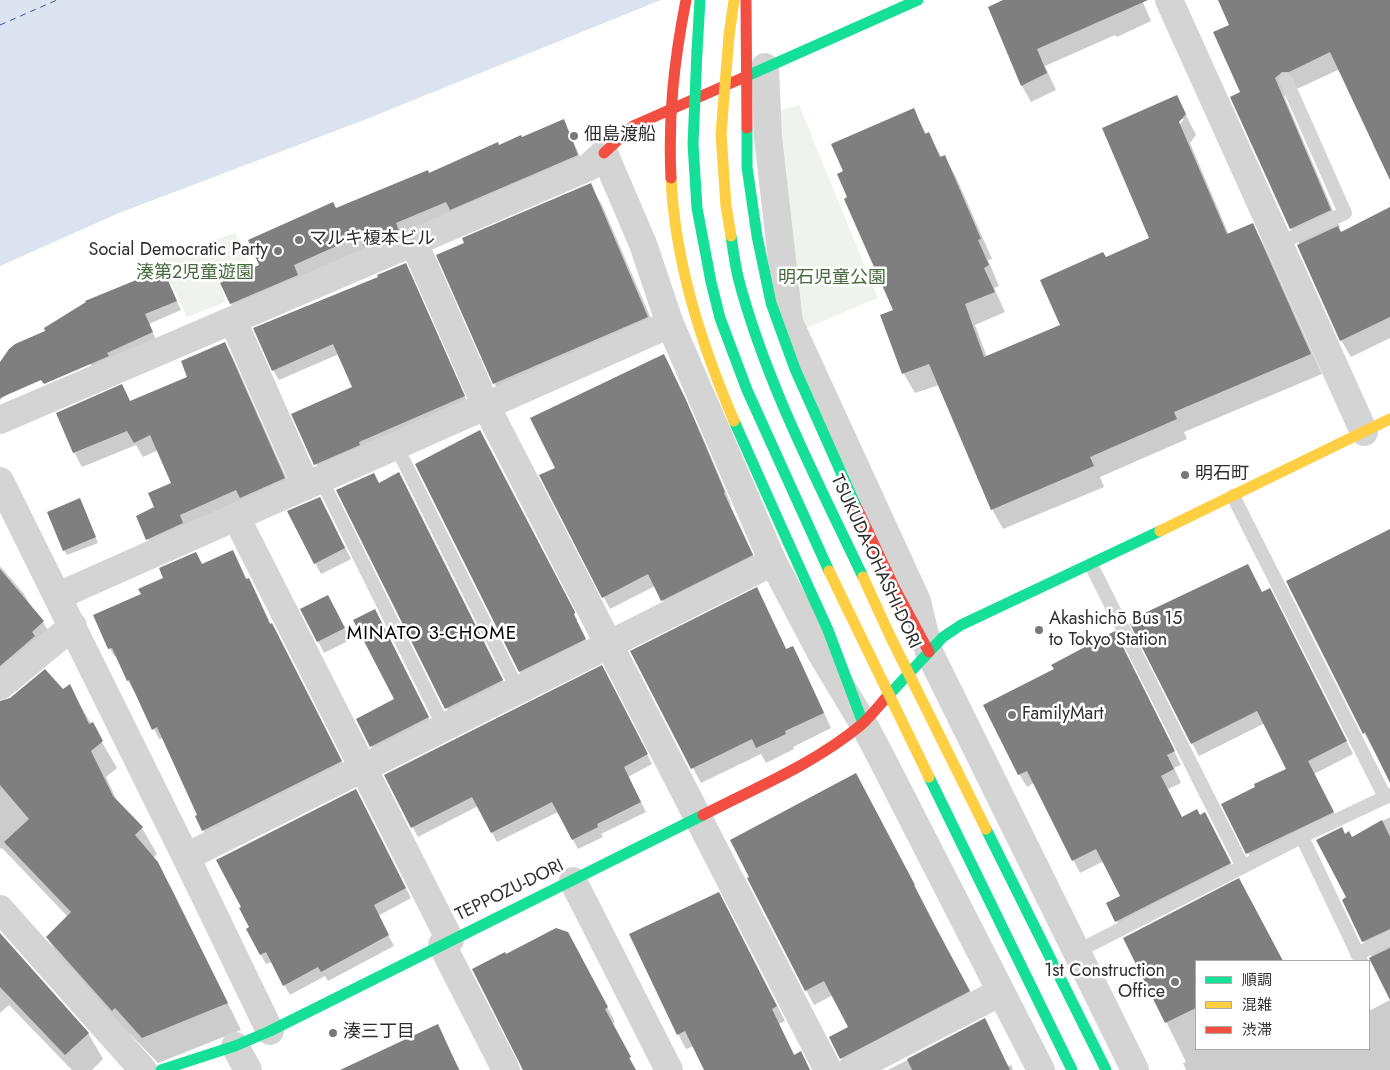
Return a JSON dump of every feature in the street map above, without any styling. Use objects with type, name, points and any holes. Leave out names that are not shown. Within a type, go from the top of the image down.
[{"type":"main road","points":[[686,0],[673,73],[671,120],[674,210],[679,249],[710,363],[780,552]]},
{"type":"main road","points":[[700,0],[693,144],[697,208],[711,282],[733,355],[828,570],[1072,1070]]},
{"type":"main road","name":"TSUKUDA-OHASHI-DORI","points":[[734,0],[729,36],[721,134],[726,206],[738,276],[759,345],[806,456],[886,628],[1106,1070]]},
{"type":"main road","points":[[746,0],[747,167],[757,236],[771,303],[795,369],[855,504],[894,587],[929,652]]},
{"type":"main road","points":[[604,153],[632,126],[918,0]]},
{"type":"main road","name":"TEPPOZU-DORI","points":[[161,1070],[235,1046],[270,1031],[812,760],[863,723],[943,637],[961,625],[1091,565],[1390,419]]},
{"type":"street","points":[[1169,0],[1364,432]]},
{"type":"street","points":[[765,67],[768,137],[789,322],[917,601],[929,652],[1134,1070]]},
{"type":"street","points":[[0,420],[590,167],[604,153],[643,244],[670,324],[780,552],[820,653],[863,723],[1041,1070]]},
{"type":"street","points":[[414,243],[486,406],[828,1070]]},
{"type":"street","points":[[233,321],[314,483]]},
{"type":"street","points":[[58,596],[670,324]]},
{"type":"street","points":[[0,481],[73,626],[270,1031]]},
{"type":"street","points":[[236,517],[363,768],[506,1070]]},
{"type":"street","points":[[186,857],[610,644],[780,552]]},
{"type":"street","points":[[2,679],[73,626]]},
{"type":"street","points":[[573,881],[669,1070]]},
{"type":"street","points":[[0,909],[143,1070]]},
{"type":"street","points":[[851,1070],[1001,992]]},
{"type":"street","points":[[235,1046],[248,1070]]},
{"type":"lane","points":[[1278,244],[1345,213],[1286,80]]},
{"type":"lane","points":[[396,446],[518,690]]},
{"type":"lane","points":[[314,483],[444,727]]},
{"type":"lane","points":[[1076,952],[1302,837],[1388,796],[1233,496]]},
{"type":"lane","points":[[1091,565],[1243,867]]},
{"type":"lane","points":[[1302,837],[1359,958],[1390,938]]},
{"type":"green space","name":"明石児童公園","points":[[799,105],[878,298],[804,329],[777,112]]},
{"type":"green space","name":"湊第2児童遊園","points":[[235,233],[251,267],[219,282],[226,302],[187,317],[160,260]]},
{"type":"shaded area","points":[[0,0],[661,0],[364,120],[119,213],[0,266]]},
{"type":"building","points":[[1003,0],[1148,0],[1037,49],[1047,73],[1021,86],[988,7]]},
{"type":"building","points":[[1218,0],[1390,0],[1390,180],[1330,52],[1289,72],[1282,72],[1275,78],[1331,210],[1290,229],[1230,97],[1240,92],[1213,32],[1229,25]]},
{"type":"building","points":[[1177,95],[1186,114],[1179,122],[1227,234],[1253,223],[1311,354],[1174,412],[1177,419],[1090,457],[1094,466],[991,510],[929,364],[902,374],[880,315],[893,310],[844,199],[847,197],[837,174],[843,171],[831,144],[914,108],[925,134],[929,132],[940,157],[945,155],[981,239],[978,240],[989,265],[984,268],[995,292],[965,304],[984,357],[1060,325],[1040,280],[1103,252],[1106,257],[1149,238],[1102,128]]},
{"type":"building","points":[[564,119],[578,155],[450,210],[446,202],[396,223],[399,231],[364,247],[359,236],[294,265],[298,275],[230,304],[220,283],[259,265],[248,240],[333,202],[336,208],[428,170],[429,173],[498,142],[499,145],[521,135],[522,137]]},
{"type":"building","points":[[591,183],[648,317],[493,384],[436,255],[464,243],[462,238]]},
{"type":"building","points":[[1390,207],[1390,317],[1340,341],[1297,245],[1338,226],[1341,232]]},
{"type":"building","points":[[406,263],[465,396],[359,442],[360,445],[314,465],[291,414],[352,387],[333,344],[272,371],[253,328],[378,277],[377,275]]},
{"type":"building","points":[[163,269],[177,301],[145,314],[153,332],[107,353],[109,356],[44,384],[41,380],[0,398],[0,362],[15,344],[45,331],[44,328],[85,301]]},
{"type":"building","points":[[225,342],[285,478],[240,498],[236,490],[180,515],[183,523],[146,540],[136,516],[154,507],[148,493],[171,483],[150,435],[134,443],[127,431],[73,453],[56,413],[122,384],[130,401],[187,377],[181,361]]},
{"type":"building","points":[[664,354],[687,402],[724,493],[753,555],[661,601],[648,574],[602,598],[539,475],[555,468],[530,418]]},
{"type":"building","points":[[480,430],[575,612],[574,615],[586,639],[519,672],[415,464]]},
{"type":"building","points":[[399,472],[503,680],[445,709],[336,490],[374,473],[379,483]]},
{"type":"building","points":[[320,497],[345,548],[314,564],[287,511]]},
{"type":"building","points":[[80,498],[96,537],[63,551],[47,512]]},
{"type":"building","points":[[1390,529],[1390,783],[1365,732],[1363,734],[1286,581]]},
{"type":"building","points":[[233,550],[246,579],[249,578],[270,624],[272,623],[342,761],[202,831],[195,816],[197,815],[157,727],[152,730],[129,680],[127,681],[112,648],[108,649],[93,615],[141,594],[138,589],[163,578],[159,568],[196,552],[202,564]]},
{"type":"building","points":[[1248,564],[1262,592],[1270,588],[1347,741],[1308,761],[1334,812],[1246,854],[1221,804],[1255,787],[1254,784],[1286,769],[1257,711],[1191,744],[1130,624],[1133,622],[1132,619]]},
{"type":"building","points":[[0,569],[44,621],[32,632],[35,636],[0,666]]},
{"type":"building","points":[[757,587],[786,649],[793,646],[824,713],[785,731],[786,734],[756,748],[752,739],[691,769],[630,651]]},
{"type":"building","points":[[328,595],[345,628],[317,642],[300,609]]},
{"type":"building","points":[[375,609],[429,717],[370,747],[356,719],[394,699],[353,620]]},
{"type":"building","points":[[1115,631],[1175,751],[1167,755],[1174,769],[1161,776],[1182,817],[1197,809],[1200,815],[1205,812],[1231,863],[1115,922],[1106,903],[1120,896],[1096,849],[1072,861],[1027,771],[1018,775],[983,705],[1054,669],[1051,665]]},
{"type":"building","points":[[602,665],[648,754],[624,767],[641,802],[597,824],[598,827],[572,840],[552,802],[491,833],[472,797],[411,828],[384,775]]},
{"type":"building","points":[[45,669],[63,689],[70,684],[89,724],[93,722],[103,741],[91,751],[113,796],[143,827],[135,835],[158,862],[228,1003],[142,1038],[115,1008],[112,1011],[46,937],[71,912],[4,842],[29,819],[0,785],[0,701],[10,698]]},
{"type":"building","points":[[856,773],[970,991],[840,1059],[829,1037],[848,1027],[824,981],[805,991],[747,878],[749,877],[730,840]]},
{"type":"building","points":[[356,789],[406,888],[374,905],[389,935],[321,972],[318,967],[283,986],[266,952],[260,955],[246,929],[249,927],[239,908],[241,907],[216,860]]},
{"type":"building","points":[[1382,820],[1390,837],[1390,929],[1362,942],[1342,900],[1346,897],[1316,840],[1342,827],[1345,834],[1349,831],[1352,837]]},
{"type":"building","points":[[1239,878],[1282,960],[1195,960],[1195,1008],[1165,1023],[1123,938]]},
{"type":"building","points":[[719,892],[777,1006],[772,1009],[794,1055],[801,1051],[810,1070],[704,1070],[685,1031],[677,1035],[629,934]]},
{"type":"building","points":[[556,928],[568,932],[608,1007],[605,1009],[636,1070],[523,1070],[472,969]]},
{"type":"building","points":[[0,933],[89,1033],[65,1055],[0,987]]},
{"type":"building","points":[[1390,948],[1390,1000],[1369,958]]},
{"type":"building","points":[[985,1018],[1010,1070],[912,1070],[907,1059]]},
{"type":"building","points":[[438,1024],[459,1070],[340,1070]]},
{"type":"ferry route","points":[[0,25],[57,0]]},
{"type":"traffic: fast","points":[[697,51],[700,0]]},
{"type":"traffic: fast","points":[[747,76],[918,0]]},
{"type":"traffic: fast","points":[[697,51],[693,144],[697,208],[720,318],[747,390],[829,571]]},
{"type":"traffic: fast","points":[[747,128],[747,167],[757,236],[771,303],[795,369],[855,504]]},
{"type":"traffic: fast","points":[[731,236],[738,277],[762,354],[793,430],[863,577]]},
{"type":"traffic: fast","points":[[734,421],[788,542]]},
{"type":"traffic: fast","points":[[885,699],[943,637],[961,625],[1160,531]]},
{"type":"traffic: fast","points":[[788,542],[828,630],[863,723]]},
{"type":"traffic: fast","points":[[929,777],[1072,1070]]},
{"type":"traffic: fast","points":[[161,1070],[235,1046],[270,1031],[703,815]]},
{"type":"traffic: fast","points":[[986,829],[1106,1070]]},
{"type":"traffic: slow","points":[[729,36],[734,0]]},
{"type":"traffic: slow","points":[[729,36],[721,134],[726,206],[731,236]]},
{"type":"traffic: slow","points":[[671,178],[678,241],[684,272],[711,362],[734,421]]},
{"type":"traffic: slow","points":[[1160,531],[1390,419]]},
{"type":"traffic: slow","points":[[829,571],[929,777]]},
{"type":"traffic: slow","points":[[863,577],[890,636],[986,829]]},
{"type":"traffic: jam","points":[[671,178],[671,110],[678,45],[686,0]]},
{"type":"traffic: jam","points":[[746,0],[747,128]]},
{"type":"traffic: jam","points":[[604,153],[633,126],[747,76]]},
{"type":"traffic: jam","points":[[855,504],[894,587],[929,652]]},
{"type":"traffic: jam","points":[[703,815],[785,774],[824,752],[861,725],[885,699]]},
{"type":"place","name":"佃島渡船","points":[[574,136]]},
{"type":"place","name":"マルキ榎本ビル","points":[[299,240]]},
{"type":"place","name":"Social Democratic Party","points":[[278,251]]},
{"type":"place","name":"明石町","points":[[1185,475]]},
{"type":"place","name":"Akashichō Bus 15 to Tokyo Station","points":[[1039,630]]},
{"type":"place","name":"FamilyMart","points":[[1012,715]]},
{"type":"place","name":"1st Construction Office","points":[[1175,982]]},
{"type":"place","name":"湊三丁目","points":[[333,1033]]},
{"type":"district","name":"MINATO 3-CHOME","points":[[432,634]]}]
